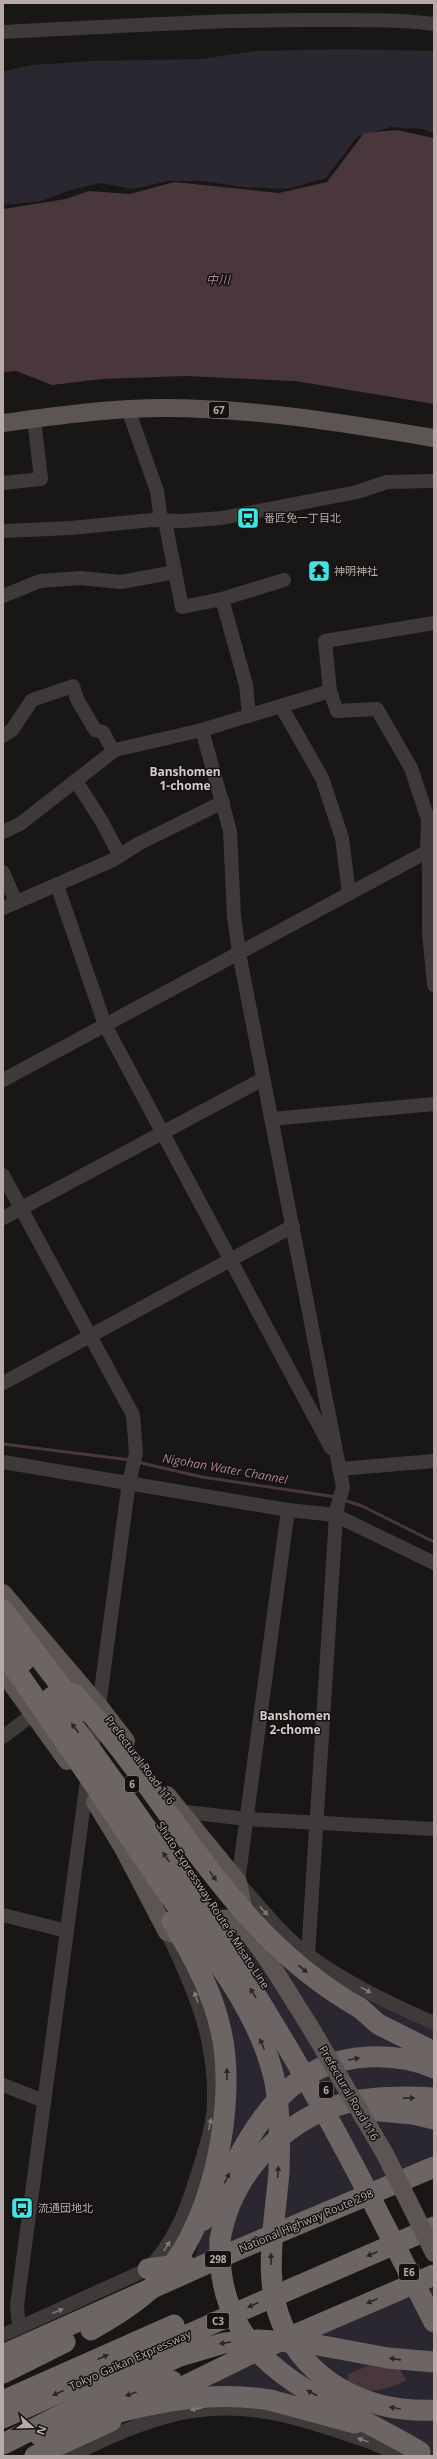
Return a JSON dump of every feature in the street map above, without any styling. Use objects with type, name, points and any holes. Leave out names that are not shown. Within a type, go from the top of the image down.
[{"type":"highway","name":"Shuto Expressway Route 6 Misato Line","points":[[3,1610],[42,1658],[171,1838],[246,1969]]},
{"type":"highway","name":"Shuto Expressway Route 6 Misato Line","points":[[3,1632],[81,1736],[303,2049],[389,2220]]},
{"type":"highway","points":[[3,1652],[229,1980],[253,2023],[269,2061],[275,2082],[279,2122],[279,2166],[272,2245],[272,2276],[277,2308],[287,2334],[313,2370],[347,2393],[390,2407],[419,2411],[434,2410]]},
{"type":"highway","points":[[42,1658],[115,1743],[236,1904],[309,1973],[360,2008],[378,2024],[434,2052]]},
{"type":"highway","points":[[119,1822],[200,1972],[220,2025],[227,2066],[224,2120],[208,2191],[193,2230],[178,2258]]},
{"type":"highway","points":[[360,2008],[434,2039]]},
{"type":"highway","points":[[3,2373],[90,2330],[119,2314],[145,2295],[178,2258],[204,2221],[258,2122],[296,2083],[328,2066],[359,2058],[395,2058],[434,2068]]},
{"type":"highway","points":[[423,2454],[287,2378],[252,2347],[236,2320],[226,2294],[219,2254],[222,2227],[232,2199],[248,2172],[282,2136],[308,2116],[350,2102],[380,2098],[434,2098]]},
{"type":"highway","points":[[282,2136],[319,2120],[344,2112],[384,2111],[434,2119]]},
{"type":"highway","name":"National Highway Route 298","points":[[3,2355],[235,2251],[433,2168]]},
{"type":"highway","name":"Tokyo Gaikan Expressway","points":[[3,2401],[434,2212]]},
{"type":"highway","name":"E6","points":[[389,2220],[434,2291]]},
{"type":"highway","name":"E6","points":[[389,2220],[434,2322]]},
{"type":"highway","name":"Tokyo Gaikan Expressway","points":[[3,2418],[245,2309],[434,2227]]},
{"type":"highway","points":[[148,2269],[189,2263],[235,2251]]},
{"type":"highway","points":[[35,2456],[186,2386],[248,2355],[434,2275]]},
{"type":"highway","points":[[3,2367],[90,2330]]},
{"type":"highway","points":[[3,2443],[166,2362],[193,2351],[219,2344],[258,2340],[300,2342],[388,2358],[434,2362]]},
{"type":"highway","points":[[3,2443],[134,2393],[248,2355]]},
{"type":"highway","points":[[186,2386],[226,2407]]},
{"type":"highway","points":[[3,2450],[53,2432],[134,2408],[169,2400],[214,2395],[252,2397],[307,2408],[368,2428],[423,2454]]},
{"type":"main road","name":"67","points":[[3,423],[128,409],[194,409],[274,414],[434,438]]},
{"type":"main road","name":"Prefectural Road 116","points":[[3,1593],[99,1706],[178,1811],[238,1882],[252,1939]]},
{"type":"main road","points":[[3,1672],[86,1788],[123,1848],[167,1932]]},
{"type":"main road","name":"Prefectural Road 116","points":[[167,1932],[176,1935],[186,1935],[216,1919],[226,1918],[235,1921],[252,1939],[308,2025],[385,2154],[434,2253]]},
{"type":"street","points":[[3,32],[268,20],[356,19],[434,24]]},
{"type":"street","points":[[128,409],[157,491],[182,606],[222,599],[282,579]]},
{"type":"street","points":[[3,483],[41,479],[34,419]]},
{"type":"street","points":[[3,531],[198,520],[239,515],[357,492],[394,481],[434,481]]},
{"type":"street","points":[[3,596],[40,581],[80,578],[121,582],[175,572]]},
{"type":"street","points":[[222,599],[246,685],[249,716]]},
{"type":"street","points":[[434,623],[325,641],[330,691],[337,711],[377,709],[411,768],[428,819],[430,850],[429,933],[434,985]]},
{"type":"street","points":[[3,736],[12,730],[32,700],[73,686],[77,699],[96,730],[103,732],[113,751]]},
{"type":"street","points":[[3,832],[20,824],[113,751],[202,730],[330,691]]},
{"type":"street","points":[[281,706],[322,778],[342,838],[349,894]]},
{"type":"street","points":[[202,730],[230,831],[234,916],[240,953],[343,1491],[335,1515],[308,1955]]},
{"type":"street","points":[[76,781],[102,822],[120,856]]},
{"type":"street","points":[[3,908],[120,856],[138,844],[223,802]]},
{"type":"street","points":[[3,1080],[430,850]]},
{"type":"street","points":[[3,872],[16,902]]},
{"type":"street","points":[[57,885],[105,1025],[339,1467]]},
{"type":"street","points":[[3,1218],[263,1079]]},
{"type":"street","points":[[271,1119],[434,1104]]},
{"type":"street","points":[[3,1175],[133,1415],[135,1456],[129,1482],[99,1706],[86,1788],[17,2304],[18,2318],[22,2326]]},
{"type":"street","points":[[3,1383],[231,1261],[293,1226]]},
{"type":"street","points":[[339,1467],[434,1461]]},
{"type":"street","points":[[3,1462],[129,1482],[288,1510],[335,1515],[434,1563]]},
{"type":"street","points":[[288,1510],[238,1882],[281,1931],[308,1955],[385,2001],[434,2023]]},
{"type":"street","points":[[3,1640],[42,1694],[42,1701],[33,1714],[3,1737]]},
{"type":"street","points":[[178,1811],[247,1819],[434,1829]]},
{"type":"street","points":[[3,1915],[67,1931]]},
{"type":"street","points":[[3,2335],[148,2269],[160,2257],[170,2242],[188,2205],[203,2158],[214,2104],[212,2054],[204,2020],[191,1982],[167,1932]]},
{"type":"street","points":[[3,2085],[44,2101]]},
{"type":"street","points":[[70,2456],[146,2422],[180,2412],[226,2407],[268,2411],[298,2418],[370,2442],[399,2456]]},
{"type":"shaded area","points":[[344,49],[434,51],[434,134],[423,129],[391,127],[357,137],[326,178],[287,189],[244,187],[201,181],[168,181],[134,189],[99,183],[68,191],[41,201],[3,205],[3,71],[33,65],[91,61],[201,59],[256,51]]},
{"type":"shaded area","points":[[246,1902],[298,1953],[434,2028],[434,2157],[195,2258],[219,2172],[197,1951]]},
{"type":"shaded area","points":[[434,2282],[434,2456],[410,2456],[191,2389]],"holes":[[[385,2359],[396,2361],[406,2380],[372,2366]]]},
{"type":"water","name":"中川","points":[[397,130],[434,138],[434,404],[295,381],[185,376],[102,379],[52,385],[16,371],[3,372],[3,209],[66,199],[89,191],[130,194],[174,182],[279,193],[327,182],[364,133]]},
{"type":"water","points":[[385,2359],[396,2361],[406,2380],[390,2387],[372,2391],[356,2388],[348,2381],[348,2374]]},
{"type":"waterway","name":"Nigohan Water Channel","points":[[3,1444],[130,1460]]},
{"type":"waterway","name":"Nigohan Water Channel","points":[[137,1462],[202,1477],[336,1497]]},
{"type":"waterway","name":"Nigohan Water Channel","points":[[344,1500],[362,1506],[434,1542]]},
{"type":"place","name":"番匠免一丁目北","points":[[248,518]]},
{"type":"place","name":"神明神社","points":[[319,571]]},
{"type":"place","name":"流通団地北","points":[[22,2208]]},
{"type":"district","name":"Banshomen 1-chome","points":[[185,779]]},
{"type":"district","name":"Banshomen 2-chome","points":[[295,1723]]}]
